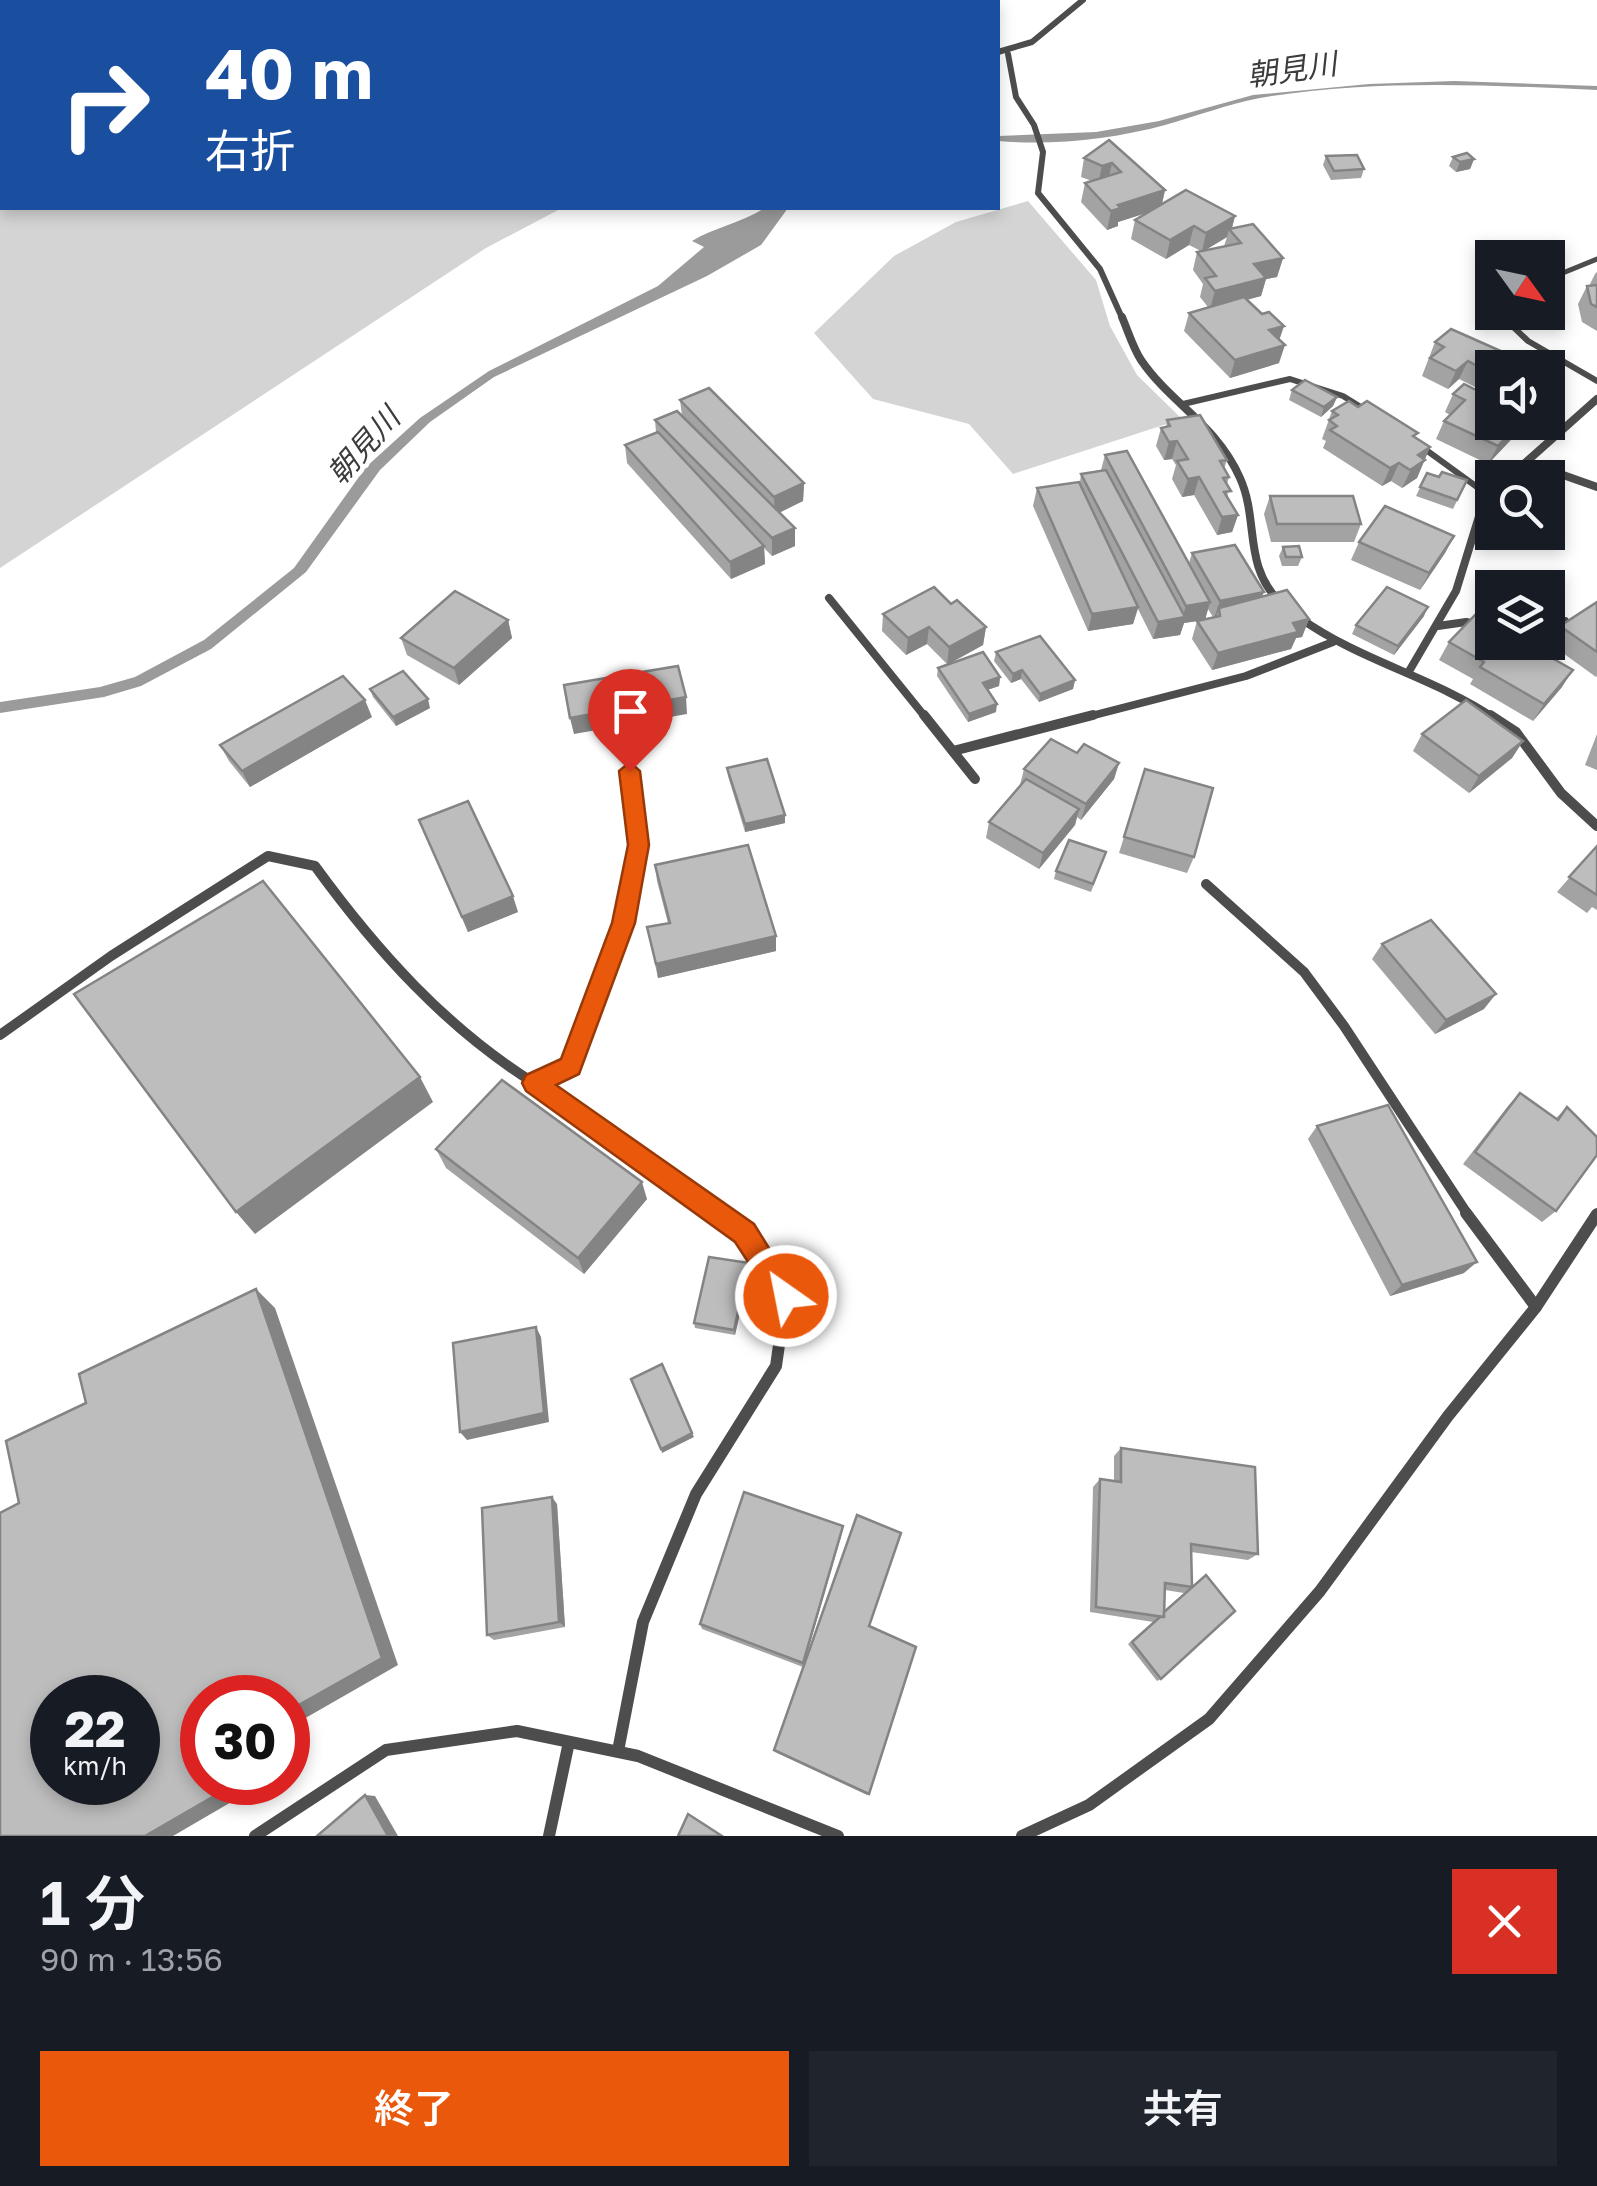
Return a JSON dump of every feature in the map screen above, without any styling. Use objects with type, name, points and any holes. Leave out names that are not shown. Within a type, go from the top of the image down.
[{"type":"street","points":[[1000,52],[1008,54],[1026,45],[1083,0]]},
{"type":"street","points":[[1008,54],[1016,97],[1034,125],[1043,152],[1038,193],[1100,269],[1122,324],[1142,360],[1223,444],[1243,483],[1254,560],[1264,587],[1288,611],[1333,642],[1461,696],[1516,732],[1561,793],[1597,826]]},
{"type":"street","points":[[1528,460],[1597,399]]},
{"type":"street","points":[[1565,476],[1597,487]]},
{"type":"street","points":[[1408,674],[1461,580],[1475,539]]},
{"type":"street","points":[[828,598],[974,779]]},
{"type":"street","points":[[1438,626],[1475,624]]},
{"type":"street","points":[[953,751],[1246,676],[1333,642]]},
{"type":"street","points":[[534,1083],[570,1066],[624,923],[638,845],[630,771]]},
{"type":"street","points":[[0,1035],[110,956],[268,856],[316,866],[351,918],[498,1062],[534,1083],[744,1233],[786,1296],[776,1366],[696,1494],[643,1622],[618,1752]]},
{"type":"street","points":[[1206,884],[1304,972],[1344,1026],[1460,1206],[1536,1307]]},
{"type":"street","points":[[1022,1836],[1089,1805],[1209,1719],[1320,1591],[1448,1416],[1536,1307],[1597,1214]]},
{"type":"street","points":[[255,1836],[386,1750],[516,1731],[638,1756],[838,1836]]},
{"type":"street","points":[[550,1836],[569,1742]]},
{"type":"lane","points":[[1565,272],[1597,260]]},
{"type":"lane","points":[[1519,330],[1561,364],[1597,382]]},
{"type":"lane","points":[[1183,404],[1290,379],[1342,396],[1366,410]]},
{"type":"lane","points":[[1415,442],[1475,482]]},
{"type":"shaded area","points":[[1454,81],[1597,86],[1597,90],[1471,85],[1344,88],[1260,98],[1103,138],[1039,143],[1000,141],[1000,136],[1096,132],[1159,121],[1253,95],[1369,84]]},
{"type":"shaded area","points":[[1028,201],[1096,280],[1110,326],[1137,375],[1182,419],[1013,474],[969,424],[873,399],[814,333],[894,256],[956,222]]},
{"type":"shaded area","points":[[0,210],[558,210],[486,248],[0,568]]},
{"type":"shaded area","points":[[761,210],[787,210],[761,245],[707,276],[494,377],[430,422],[380,470],[306,572],[211,649],[141,686],[104,697],[0,713],[0,702],[100,687],[135,677],[204,640],[294,568],[366,467],[420,418],[489,371],[658,286],[704,247],[692,241]]},
{"type":"building","points":[[1109,140],[1165,190],[1118,205],[1121,208],[1111,211],[1085,183],[1121,172],[1112,163],[1102,166],[1084,158]]},
{"type":"building","points":[[1467,153],[1474,159],[1460,162],[1453,157]]},
{"type":"building","points":[[1357,155],[1364,169],[1334,171],[1326,156]]},
{"type":"building","points":[[1186,190],[1235,216],[1206,233],[1194,226],[1170,240],[1135,220]]},
{"type":"building","points":[[1253,224],[1283,258],[1254,264],[1266,278],[1215,291],[1205,278],[1216,276],[1197,252],[1241,243],[1229,229]]},
{"type":"building","points":[[1597,285],[1597,307],[1591,304],[1587,286]]},
{"type":"building","points":[[1244,297],[1262,314],[1269,312],[1284,326],[1269,330],[1285,345],[1235,360],[1189,313]]},
{"type":"building","points":[[1451,329],[1498,350],[1475,350],[1475,365],[1468,361],[1456,371],[1430,358],[1444,347],[1435,342]]},
{"type":"building","points":[[1305,380],[1337,397],[1324,407],[1292,390]]},
{"type":"building","points":[[1464,384],[1475,390],[1475,435],[1444,421],[1465,400],[1453,394]]},
{"type":"building","points":[[709,388],[804,483],[774,497],[680,400]]},
{"type":"building","points":[[1349,401],[1358,407],[1367,401],[1418,433],[1413,436],[1430,447],[1418,455],[1425,460],[1410,470],[1399,463],[1390,468],[1330,430],[1337,426],[1329,420],[1338,415],[1332,411]]},
{"type":"building","points":[[677,411],[795,528],[772,538],[655,420]]},
{"type":"building","points":[[1200,415],[1227,460],[1220,461],[1229,477],[1223,478],[1231,491],[1224,492],[1238,515],[1222,517],[1199,477],[1188,479],[1177,461],[1188,459],[1177,441],[1169,442],[1161,428],[1170,426],[1167,420]]},
{"type":"building","points":[[658,432],[764,546],[730,562],[625,445]]},
{"type":"building","points":[[1127,451],[1210,602],[1186,606],[1105,455]]},
{"type":"building","points":[[1106,470],[1185,617],[1158,622],[1081,474]]},
{"type":"building","points":[[1442,472],[1467,480],[1457,500],[1420,487],[1427,473],[1439,477]]},
{"type":"building","points":[[1079,482],[1138,607],[1092,614],[1037,488]]},
{"type":"building","points":[[1270,496],[1353,496],[1361,524],[1277,524]]},
{"type":"building","points":[[1385,506],[1454,536],[1429,573],[1359,542]]},
{"type":"building","points":[[1235,545],[1264,592],[1220,601],[1192,553]]},
{"type":"building","points":[[1299,546],[1302,557],[1286,557],[1283,547]]},
{"type":"building","points":[[934,587],[951,604],[957,600],[986,627],[949,647],[929,627],[908,638],[883,614]]},
{"type":"building","points":[[1387,587],[1428,607],[1398,646],[1356,625]]},
{"type":"building","points":[[1287,590],[1309,619],[1293,623],[1298,632],[1218,653],[1197,621],[1220,616],[1219,608]]},
{"type":"building","points":[[455,591],[508,620],[454,668],[401,638]]},
{"type":"building","points":[[1597,602],[1597,652],[1565,630],[1565,623]]},
{"type":"building","points":[[1475,615],[1475,657],[1449,642]]},
{"type":"building","points":[[1040,636],[1075,680],[1040,694],[1022,670],[1013,674],[996,652]]},
{"type":"building","points":[[983,652],[1000,677],[983,683],[997,704],[969,714],[938,668]]},
{"type":"building","points":[[1480,660],[1556,660],[1573,670],[1544,704],[1480,667],[1484,662]]},
{"type":"building","points":[[678,666],[686,697],[570,718],[564,685]]},
{"type":"building","points":[[403,671],[428,699],[393,717],[370,689]]},
{"type":"building","points":[[343,676],[365,700],[242,771],[220,745]]},
{"type":"building","points":[[1466,700],[1523,741],[1479,776],[1422,734]]},
{"type":"building","points":[[1051,739],[1077,753],[1084,744],[1119,763],[1086,804],[1024,769]]},
{"type":"building","points":[[767,759],[785,815],[745,824],[727,768]]},
{"type":"building","points":[[1145,769],[1213,788],[1194,857],[1124,837]]},
{"type":"building","points":[[1026,779],[1079,809],[1043,853],[989,822]]},
{"type":"building","points":[[468,801],[513,896],[462,917],[419,820]]},
{"type":"building","points":[[1069,840],[1106,852],[1093,884],[1056,871]]},
{"type":"building","points":[[748,845],[776,936],[656,964],[647,927],[670,923],[655,865]]},
{"type":"building","points":[[1597,846],[1597,895],[1569,877]]},
{"type":"building","points":[[263,881],[420,1077],[236,1212],[74,994]]},
{"type":"building","points":[[1431,920],[1496,994],[1446,1020],[1382,944]]},
{"type":"building","points":[[502,1080],[642,1182],[578,1258],[436,1149]]},
{"type":"building","points":[[1520,1093],[1558,1120],[1567,1107],[1597,1137],[1597,1155],[1556,1211],[1475,1152]]},
{"type":"building","points":[[1388,1105],[1477,1262],[1402,1285],[1317,1126]]},
{"type":"building","points":[[709,1257],[749,1263],[734,1330],[694,1323]]},
{"type":"building","points":[[256,1289],[382,1658],[310,1699],[310,1675],[180,1675],[180,1805],[199,1805],[145,1836],[0,1836],[0,1513],[19,1503],[6,1441],[86,1403],[79,1374]]},
{"type":"building","points":[[536,1327],[544,1413],[460,1432],[453,1343]]},
{"type":"building","points":[[662,1364],[692,1433],[661,1449],[631,1379]]},
{"type":"building","points":[[1121,1448],[1255,1467],[1258,1554],[1191,1544],[1192,1587],[1165,1583],[1164,1617],[1096,1607],[1100,1479],[1121,1482]]},
{"type":"building","points":[[744,1492],[843,1526],[803,1663],[700,1624]]},
{"type":"building","points":[[552,1497],[559,1622],[487,1635],[482,1508]]},
{"type":"building","points":[[857,1515],[901,1533],[869,1626],[916,1647],[869,1794],[774,1750]]},
{"type":"building","points":[[1206,1575],[1235,1611],[1161,1679],[1132,1642]]},
{"type":"building","points":[[365,1795],[388,1836],[317,1836]]},
{"type":"building","points":[[688,1814],[722,1836],[678,1836]]},
{"type":"route","points":[[630,771],[638,845],[624,923],[570,1066],[534,1083],[744,1233],[786,1296]]},
{"type":"water label","name":"朝見川","points":[[1292,70]]},
{"type":"water label","name":"朝見川","points":[[364,446]]}]
